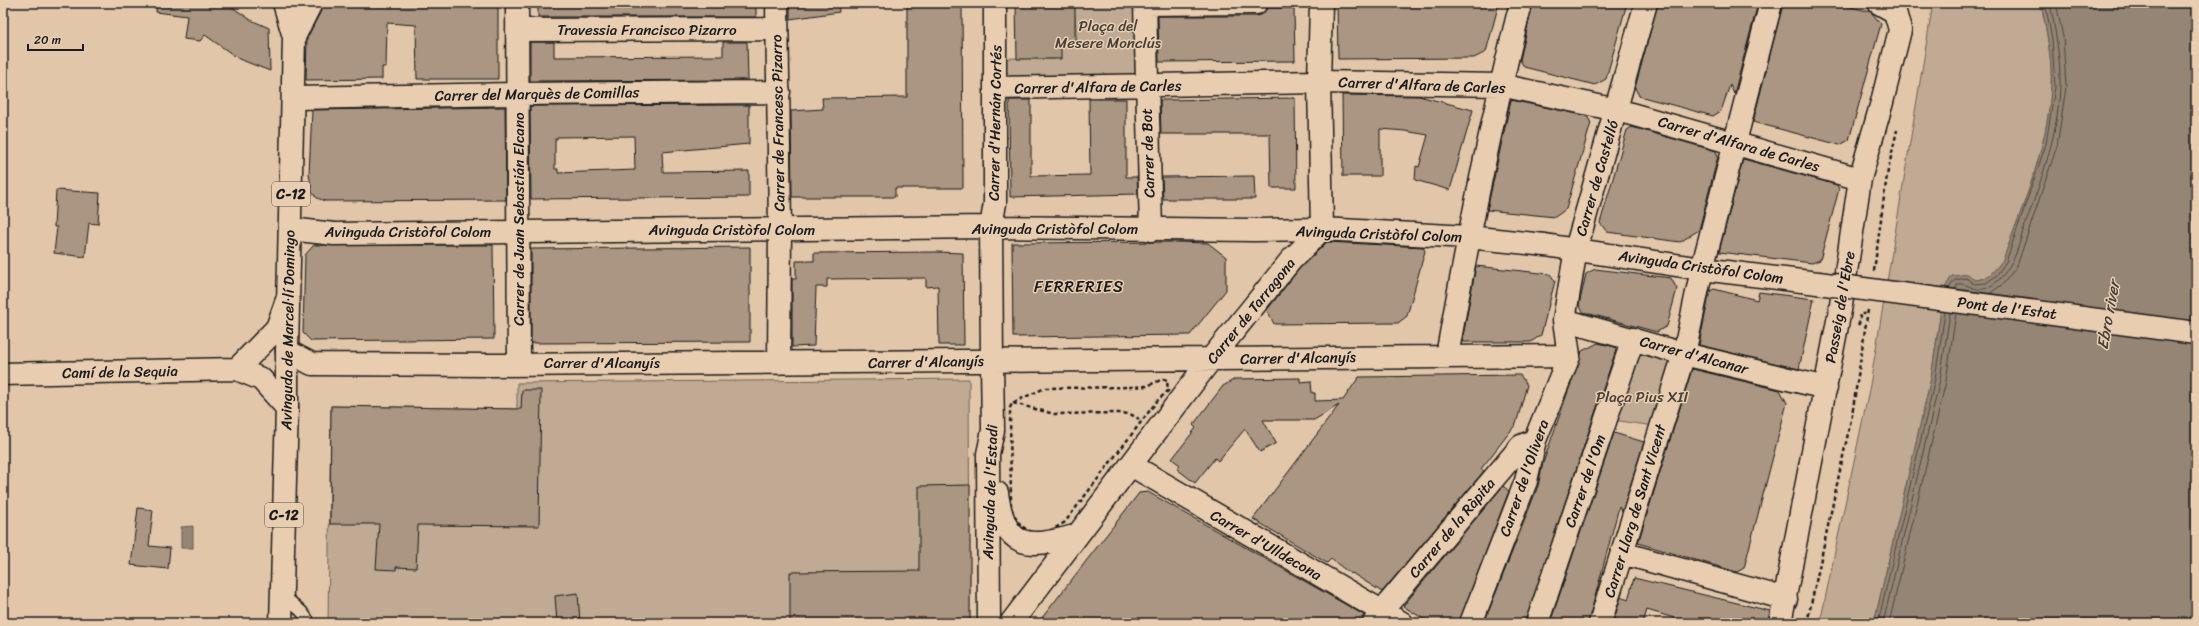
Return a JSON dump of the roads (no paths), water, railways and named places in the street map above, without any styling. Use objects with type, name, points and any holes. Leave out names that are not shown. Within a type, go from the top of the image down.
[{"type":"street","name":"Avinguda de Marcel·lí Domingo","points":[[281,623],[283,595],[287,351],[290,294],[290,229],[294,98],[294,37],[284,3]]},
{"type":"street","name":"Avinguda de Marcel·lí Domingo","points":[[294,37],[311,3]]},
{"type":"street","name":"Carrer de Juan Sebastián Elcano","points":[[517,3],[519,364]]},
{"type":"street","name":"Carrer de Francesc Pizarro","points":[[777,3],[780,229],[779,364]]},
{"type":"street","name":"Carrer d'Hernán Cortés","points":[[992,362],[991,227],[995,203],[995,3]]},
{"type":"street","name":"Carrer de Bot","points":[[1151,230],[1145,4],[1256,3]]},
{"type":"street","points":[[1321,3],[1319,82],[1322,229]]},
{"type":"street","points":[[1447,356],[1468,237],[1500,85],[1521,3]]},
{"type":"street","name":"Carrer de Castelló","points":[[1569,356],[1564,320],[1576,249],[1617,110],[1646,3]]},
{"type":"street","name":"Carrer Llarg de Sant Vicent","points":[[1600,623],[1684,354],[1702,269],[1772,3]]},
{"type":"street","name":"Passeig de l'Ebre","points":[[1780,623],[1841,305],[1860,178],[1882,102],[1900,30],[1895,12],[1879,3]]},
{"type":"street","name":"Travessia Francisco Pizarro","points":[[517,30],[777,29]]},
{"type":"street","name":"Carrer d'Alfara de Carles","points":[[996,88],[1319,82],[1500,85],[1617,110],[1860,178]]},
{"type":"street","name":"Carrer del Marquès de Comillas","points":[[294,98],[518,94],[779,92]]},
{"type":"street","name":"Avinguda Cristòfol Colom","points":[[290,229],[334,234],[991,227],[1151,230],[1322,229],[1468,237],[1576,249],[1702,269],[1818,283]]},
{"type":"street","name":"Carrer de Tarragona","points":[[1012,620],[1074,536],[1131,465],[1211,359],[1291,260],[1322,229]]},
{"type":"street","name":"Pont de l'Estat","points":[[1818,283],[2196,333]]},
{"type":"street","points":[[287,408],[261,379],[237,369],[277,328],[290,294]]},
{"type":"street","name":"Carrer d'Alcanar","points":[[1564,320],[1684,354],[1826,388]]},
{"type":"street","name":"Carrer de l'Om","points":[[1537,623],[1633,339]]},
{"type":"street","name":"Carrer d'Alcanyís","points":[[287,351],[312,364],[779,364],[1447,356],[1569,356]]},
{"type":"street","name":"Carrer de l'Olivera","points":[[1471,623],[1526,481],[1535,440],[1569,356]]},
{"type":"street","name":"Avinguda de l'Estadi","points":[[989,623],[988,454],[993,430],[992,362]]},
{"type":"street","name":"Camí de la Sequia","points":[[3,374],[237,369]]},
{"type":"street","points":[[993,430],[996,454],[997,487],[1001,516],[1010,533],[1019,539],[1040,544],[1074,536]]},
{"type":"street","name":"Carrer de la Ràpita","points":[[1378,618],[1521,446],[1535,440]]},
{"type":"street","name":"Carrer d'Ulldecona","points":[[1131,465],[1378,618],[1402,623]]},
{"type":"street","points":[[1622,553],[1786,598]]},
{"type":"street","points":[[989,600],[1001,614],[1012,620]]},
{"type":"lane","points":[[283,595],[302,612],[310,623]]},
{"type":"water","name":"Ebro river","points":[[2041,3],[2196,3],[2196,623],[1874,623],[1931,378],[1944,289],[1952,276],[1968,274],[1975,280],[1984,278],[1991,274],[2003,260],[2040,154],[2049,110],[2051,88],[2049,45]]},
{"type":"water","points":[[193,526],[193,548],[181,548],[181,527]]},
{"type":"district","name":"FERRERIES","points":[[1079,286]]},
{"type":"park label","name":"Plaça del Mesere Monclús","points":[[1108,34]]},
{"type":"park label","name":"Plaça Pius XII","points":[[1642,397]]}]
